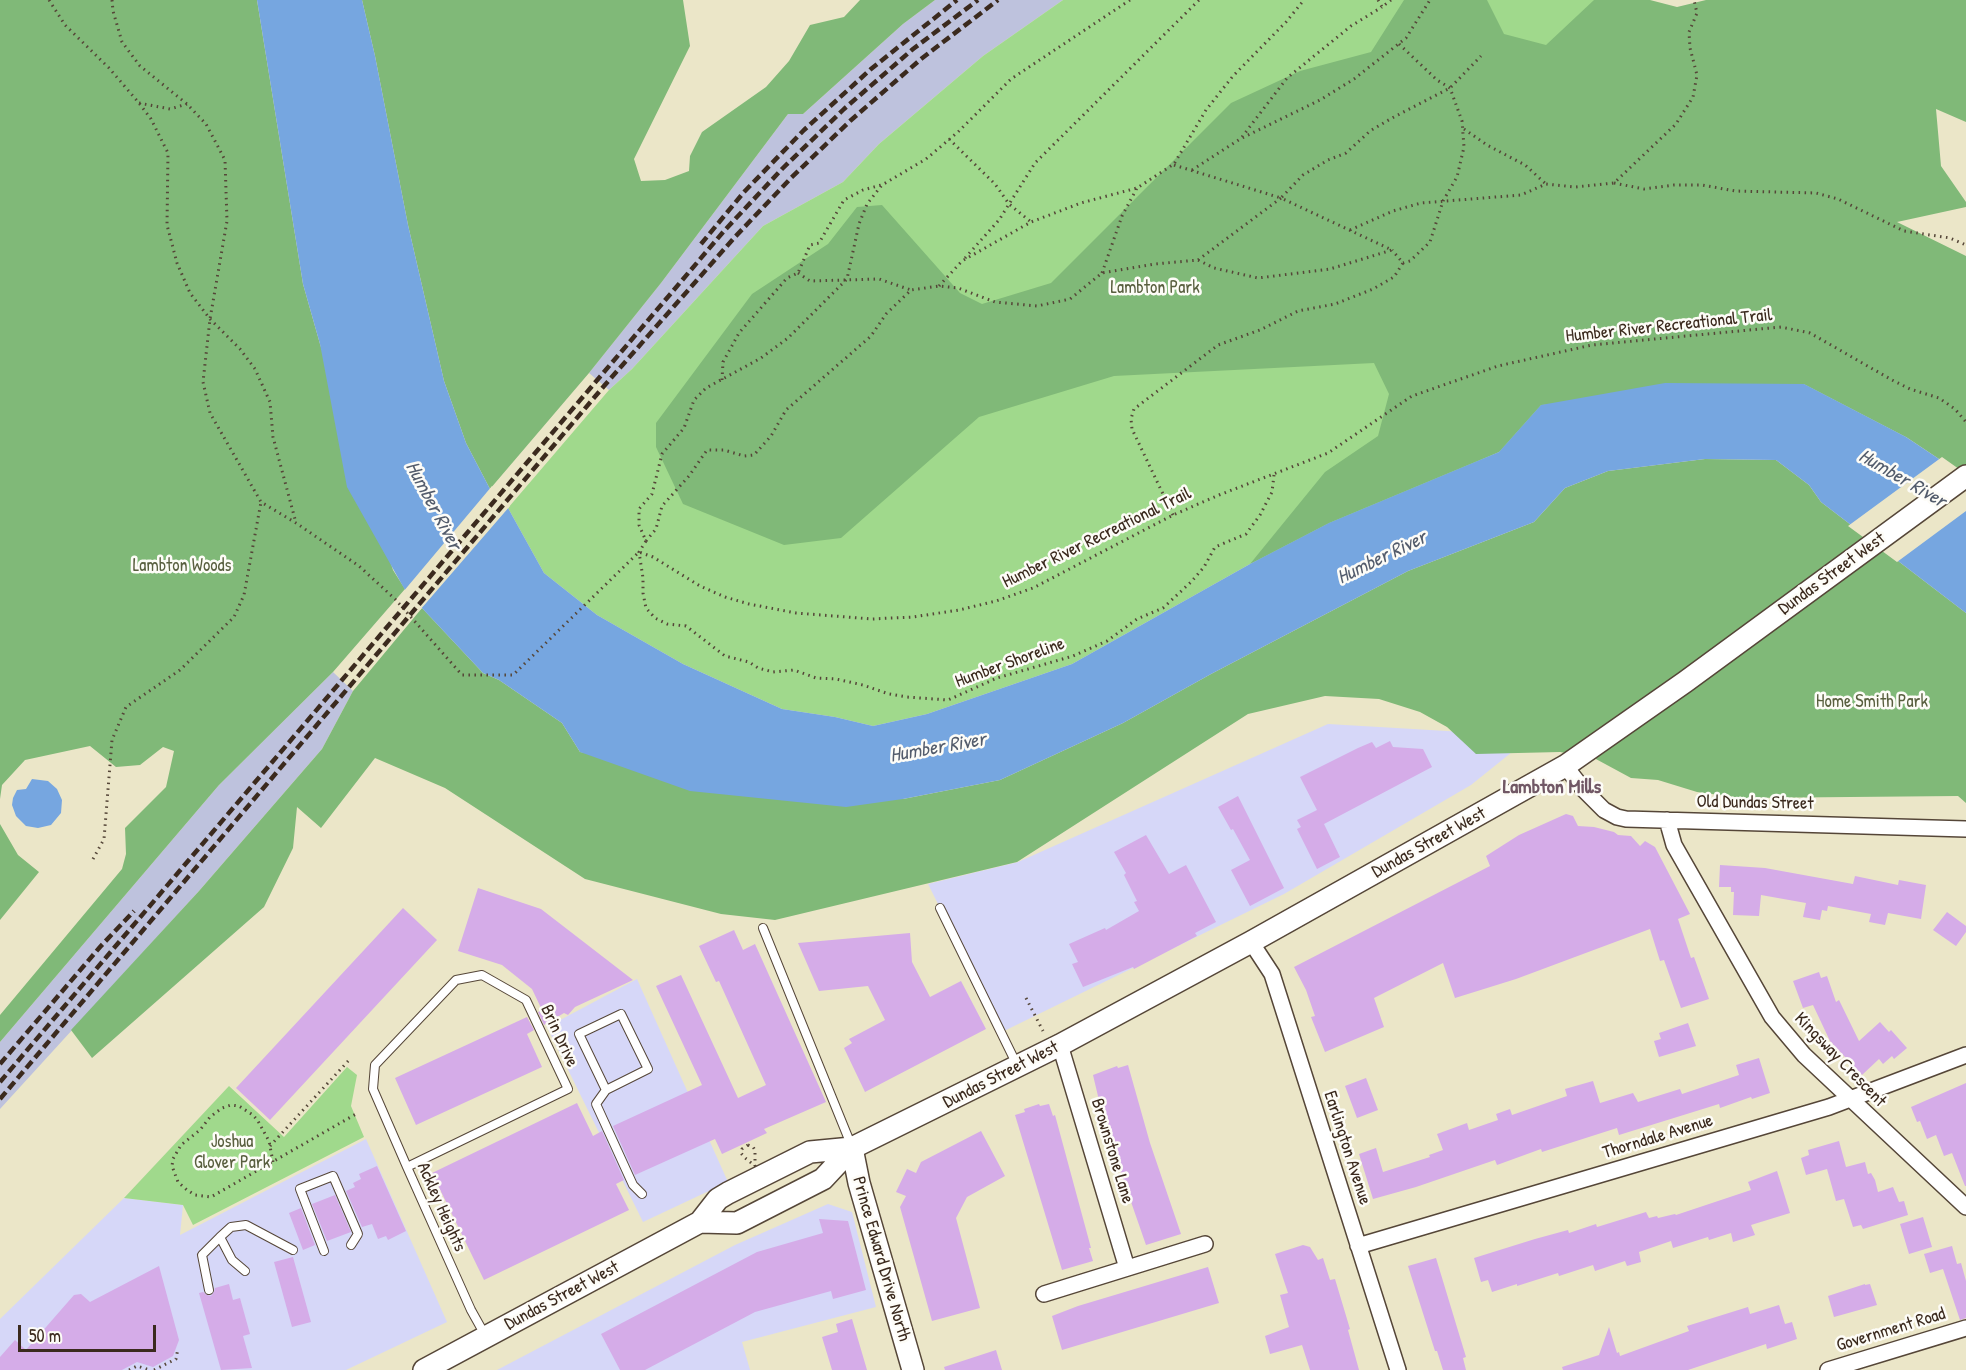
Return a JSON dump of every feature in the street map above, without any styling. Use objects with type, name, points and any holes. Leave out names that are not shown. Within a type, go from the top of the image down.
[{"type":"main road","name":"Dundas Street West","points":[[700,1222],[737,1223],[823,1179],[852,1148],[1056,1047],[1251,942],[1565,766],[1609,737],[1966,476]]},
{"type":"main road","name":"Dundas Street West","points":[[424,1370],[700,1222],[718,1199],[810,1152],[852,1148]]},
{"type":"main road","name":"Prince Edward Drive North","points":[[852,1148],[859,1183],[912,1370]]},
{"type":"street","name":"Old Dundas Street","points":[[1565,766],[1584,790],[1604,810],[1617,818],[1966,829]]},
{"type":"street","name":"Kingsway Crescent","points":[[1667,820],[1674,845],[1772,1017],[1804,1055],[1966,1207]]},
{"type":"street","name":"Earlington Avenue","points":[[1251,942],[1272,974],[1398,1370]]},
{"type":"street","name":"Brownstone Lane","points":[[1056,1047],[1127,1268]]},
{"type":"street","name":"Thorndale Avenue","points":[[1358,1246],[1850,1100],[1966,1055]]},
{"type":"street","points":[[1044,1294],[1205,1244]]},
{"type":"street","name":"Government Road","points":[[1828,1370],[1966,1328]]},
{"type":"lane","points":[[940,908],[1018,1066]]},
{"type":"lane","points":[[763,928],[852,1148]]},
{"type":"lane","name":"Brin Drive","points":[[373,1089],[375,1065],[456,980],[482,975],[526,1000],[567,1089],[407,1167]]},
{"type":"lane","points":[[606,1090],[579,1034],[621,1014],[648,1069],[606,1090],[596,1104],[633,1185],[642,1194]]},
{"type":"lane","name":"Ackley Heights","points":[[373,1089],[468,1306],[486,1337]]},
{"type":"lane","points":[[324,1251],[300,1189],[333,1176],[358,1234],[351,1245]]},
{"type":"lane","points":[[209,1290],[202,1255],[231,1227],[246,1225],[293,1250]]},
{"type":"lane","points":[[220,1237],[232,1260],[245,1271]]},
{"type":"path","points":[[49,0],[65,25],[109,68],[139,103],[151,119],[168,153],[167,225],[177,263],[190,293],[255,369],[270,402],[273,437],[296,523]]},
{"type":"path","points":[[112,0],[122,42],[140,66],[206,124],[225,160],[227,221],[210,319],[203,382],[210,413],[261,502],[359,566],[395,599],[462,675],[513,675],[639,552],[656,529],[663,506],[689,476],[707,450],[724,450],[744,456],[754,455],[771,436],[786,410],[871,336],[886,314],[911,290]]},
{"type":"path","points":[[722,380],[723,362],[739,333],[787,278],[798,273],[810,245],[819,243],[844,200],[863,190],[882,185],[926,159],[1011,78],[1130,0]]},
{"type":"path","points":[[939,286],[999,220],[1035,163],[1199,0]]},
{"type":"path","points":[[962,261],[1031,222],[1081,203],[1137,188],[1174,164],[1206,110],[1233,76],[1286,22],[1304,0]]},
{"type":"path","points":[[1378,0],[1382,7]]},
{"type":"path","points":[[1240,139],[1287,78],[1351,26],[1391,0]]},
{"type":"path","points":[[1192,170],[1240,139],[1320,100],[1354,80],[1411,33],[1430,0]]},
{"type":"path","points":[[1614,183],[1676,124],[1693,97],[1697,75],[1690,48],[1689,32],[1698,13],[1694,0]]},
{"type":"path","points":[[1173,515],[1132,429],[1131,419],[1134,410],[1218,345],[1260,330],[1298,311],[1335,304],[1373,289],[1394,277],[1403,263],[1410,261],[1430,242],[1443,201],[1457,177],[1464,147],[1463,129],[1450,88],[1437,80],[1398,44]]},
{"type":"path","points":[[798,273],[810,281],[879,279],[911,290],[939,286],[958,288],[995,302],[1036,306],[1070,299],[1102,273],[1155,264],[1198,260],[1281,198],[1303,175],[1328,159],[1347,153],[1370,131],[1450,88],[1481,56]]},
{"type":"path","points":[[139,103],[170,109],[187,105]]},
{"type":"path","points":[[1463,129],[1525,165],[1546,184]]},
{"type":"path","points":[[949,139],[995,184],[1009,204],[1031,222]]},
{"type":"path","points":[[1174,164],[1281,198],[1392,250],[1403,263]]},
{"type":"path","points":[[1350,230],[1421,203],[1521,195],[1546,184],[1575,187],[1614,183],[1644,189],[1702,184],[1735,191],[1816,193],[1838,199],[1905,231],[1950,238],[1966,245]]},
{"type":"path","points":[[646,541],[639,525],[639,509],[652,494],[663,454],[684,428],[694,400],[705,388],[761,358],[788,338],[847,279],[859,224],[867,204],[882,185]]},
{"type":"path","points":[[1102,273],[1122,216],[1137,188]]},
{"type":"path","points":[[1198,260],[1214,268],[1257,278],[1330,269],[1392,250]]},
{"type":"path","name":"Humber River Recreational Trail","points":[[639,552],[653,557],[700,586],[725,597],[796,613],[872,620],[959,610],[996,601],[1033,588],[1173,515],[1328,453],[1412,396],[1498,366],[1592,345],[1781,327],[1810,333],[1910,389],[1939,399],[1955,409],[1966,422]]},
{"type":"path","name":"Humber Shoreline","points":[[639,552],[643,578],[642,593],[646,608],[655,618],[667,624],[686,626],[726,656],[773,672],[794,670],[816,678],[836,679],[890,694],[948,699],[997,678],[1073,656],[1107,640],[1137,619],[1163,608],[1204,567],[1215,547],[1246,534],[1260,515],[1272,492],[1274,475]]},
{"type":"path","points":[[93,859],[104,840],[112,740],[126,707],[180,670],[234,617],[244,595],[261,502]]},
{"type":"path","points":[[1026,998],[1056,1047]]},
{"type":"path","points":[[270,1146],[350,1059]]},
{"type":"path","points":[[273,1162],[264,1129],[253,1114],[239,1106],[231,1105],[222,1107],[200,1130],[181,1145],[173,1159],[172,1167],[178,1182],[187,1190],[195,1195],[212,1197],[273,1162],[356,1114]]},
{"type":"path","points":[[745,1145],[753,1147],[754,1166],[741,1153],[745,1145]]},
{"type":"path","points":[[129,1370],[140,1368],[152,1370],[176,1359],[178,1348]]},
{"type":"shaded area","points":[[935,0],[1063,0],[983,56],[879,144],[843,182],[763,226],[632,369],[609,390],[589,373],[661,283],[788,114],[803,114],[903,24]]},
{"type":"shaded area","points":[[333,672],[353,691],[322,749],[199,891],[0,1109],[0,1042],[219,785]]},
{"type":"shaded area","points":[[1328,724],[1532,736],[1471,785],[1284,894],[1002,1032],[928,884],[1018,862]]},
{"type":"shaded area","points":[[637,979],[728,1182],[643,1222],[547,1027]]},
{"type":"shaded area","points":[[366,1139],[447,1322],[346,1370],[0,1370],[0,1319],[124,1198],[183,1205],[180,1235]]},
{"type":"shaded area","points":[[828,1204],[852,1212],[876,1307],[742,1342],[750,1370],[497,1370],[735,1245]]},
{"type":"green space","name":"Lambton Woods","points":[[0,0],[257,0],[303,284],[393,570],[405,589],[333,672],[219,785],[0,1042],[0,1015],[122,869],[126,854],[125,828],[166,787],[174,751],[163,747],[140,765],[116,767],[90,746],[25,760],[2,785],[0,799]]},
{"type":"green space","points":[[362,0],[683,0],[690,46],[634,159],[641,181],[665,180],[689,171],[690,156],[702,132],[766,87],[789,61],[810,25],[844,17],[860,0],[935,0],[903,24],[803,114],[788,114],[661,283],[589,373],[490,489],[466,443],[444,381],[408,225]]},
{"type":"green space","name":"Lambton Park","points":[[1063,0],[1633,0],[1906,437],[1803,384],[1499,452],[1250,564],[1072,664],[927,714],[873,726],[835,717],[782,709],[683,664],[597,615],[544,573],[508,508],[609,390],[632,369],[763,226],[843,182],[879,144],[983,56]]},
{"type":"green space","points":[[1404,0],[1487,0],[1504,34],[1546,45],[1594,0],[1650,0],[1677,7],[1706,0],[1966,0],[1966,122],[1936,109],[1941,166],[1966,202],[1966,207],[1897,222],[1966,256],[1966,477],[1906,437],[1804,384],[1541,405],[1499,452],[1329,523],[1250,564],[1325,472],[1378,436],[1389,394],[1374,363],[1114,376],[979,417],[841,538],[784,545],[683,504],[656,447],[656,423],[752,294],[828,244],[857,207],[882,205],[960,293],[982,304],[1051,283],[1231,103],[1300,71],[1371,52]]},
{"type":"green space","name":"Home Smith Park","points":[[1705,459],[1776,460],[1809,485],[1821,502],[1966,613],[1966,803],[1958,796],[1742,798],[1697,792],[1658,780],[1631,778],[1594,758],[1560,752],[1476,754],[1447,727],[1420,712],[1379,699],[1325,696],[1248,714],[1017,862],[775,920],[721,914],[585,879],[445,788],[375,758],[321,828],[297,807],[293,848],[264,907],[92,1058],[71,1030],[199,891],[322,749],[353,691],[422,608],[483,673],[499,680],[562,723],[580,752],[903,799],[1000,780],[1123,723],[1211,674],[1408,571],[1534,522],[1565,488],[1608,471]]},
{"type":"green space","points":[[0,824],[18,855],[39,872],[0,920]]},
{"type":"green space","name":"Joshua Glover Park","points":[[347,1067],[357,1075],[351,1106],[364,1137],[193,1225],[183,1205],[124,1198],[229,1086],[284,1137]]},
{"type":"water","name":"Humber River","points":[[257,0],[362,0],[408,225],[444,381],[466,443],[490,489],[508,508],[544,573],[597,615],[683,664],[782,709],[835,717],[873,726],[927,714],[1072,664],[1250,564],[1329,523],[1499,452],[1541,405],[1665,383],[1804,384],[1906,437],[1966,477],[1966,613],[1821,502],[1809,485],[1776,460],[1705,459],[1608,471],[1565,488],[1534,522],[1408,571],[1211,674],[1123,723],[1000,780],[903,799],[846,807],[690,791],[580,752],[562,723],[499,680],[483,673],[405,590],[347,487],[320,344],[303,284]]},
{"type":"water","points":[[32,779],[48,781],[57,789],[62,800],[61,813],[51,825],[38,828],[26,826],[16,816],[12,805],[13,798],[17,790],[26,789]]},
{"type":"pier","points":[[1942,457],[1966,474],[1966,511],[1897,562],[1848,526]]},
{"type":"pier","points":[[492,486],[510,506],[420,610],[403,592]]},
{"type":"building","points":[[1390,741],[1393,747],[1423,749],[1432,767],[1324,824],[1340,857],[1317,869],[1297,829],[1301,827],[1297,820],[1317,810],[1300,777],[1372,742],[1376,748]]},
{"type":"building","points":[[1238,796],[1284,888],[1250,906],[1231,870],[1250,860],[1218,807]]},
{"type":"building","points":[[1566,814],[1573,816],[1578,826],[1594,827],[1618,835],[1631,836],[1640,846],[1645,841],[1655,847],[1690,914],[1678,919],[1691,958],[1694,957],[1709,999],[1681,1008],[1664,960],[1660,961],[1650,929],[1516,979],[1455,998],[1443,963],[1374,998],[1384,1027],[1325,1052],[1311,1017],[1315,1016],[1306,990],[1294,967],[1490,866],[1486,856],[1519,835]]},
{"type":"building","points":[[1146,835],[1169,874],[1186,865],[1216,922],[1195,933],[1197,936],[1134,969],[1133,967],[1083,987],[1072,964],[1078,962],[1069,944],[1105,928],[1106,930],[1139,911],[1134,902],[1137,901],[1124,875],[1126,873],[1114,852]]},
{"type":"building","points":[[1720,865],[1765,868],[1853,884],[1855,876],[1898,885],[1899,880],[1926,885],[1921,919],[1888,913],[1885,925],[1869,922],[1871,914],[1828,906],[1827,911],[1822,910],[1820,920],[1803,917],[1806,903],[1761,895],[1759,916],[1733,915],[1734,892],[1731,892],[1731,887],[1719,887]]},
{"type":"building","points":[[478,888],[541,909],[633,980],[575,1007],[568,1015],[564,1013],[544,1025],[538,1012],[542,1010],[532,989],[502,965],[458,951]]},
{"type":"building","points":[[403,908],[437,940],[270,1120],[236,1088]]},
{"type":"building","points":[[1947,912],[1966,926],[1966,932],[1956,946],[1933,930]]},
{"type":"building","points":[[734,930],[743,950],[755,944],[826,1102],[764,1129],[767,1133],[722,1154],[715,1139],[635,1175],[613,1126],[702,1085],[656,986],[681,975],[738,1098],[766,1085],[719,981],[716,982],[699,946]]},
{"type":"building","points":[[910,933],[912,962],[930,997],[961,981],[986,1029],[865,1092],[844,1048],[852,1043],[849,1039],[885,1020],[868,986],[819,991],[798,943]]},
{"type":"building","points":[[1819,972],[1821,978],[1827,976],[1836,1002],[1839,1000],[1859,1041],[1880,1022],[1889,1032],[1891,1030],[1907,1048],[1894,1059],[1892,1056],[1883,1064],[1879,1059],[1862,1075],[1830,1041],[1813,1005],[1803,1008],[1793,981]]},
{"type":"building","points":[[527,1017],[534,1030],[527,1034],[542,1067],[416,1125],[395,1078]]},
{"type":"building","points":[[1688,1023],[1696,1046],[1659,1057],[1654,1041],[1661,1039],[1659,1033]]},
{"type":"building","points":[[1759,1058],[1770,1093],[1720,1108],[1719,1104],[1619,1135],[1617,1128],[1542,1152],[1541,1149],[1497,1165],[1495,1160],[1373,1199],[1359,1154],[1376,1148],[1383,1172],[1430,1157],[1429,1155],[1443,1150],[1437,1134],[1467,1123],[1469,1130],[1498,1120],[1496,1114],[1510,1109],[1512,1115],[1567,1096],[1565,1089],[1593,1081],[1600,1103],[1633,1093],[1638,1102],[1680,1089],[1682,1094],[1739,1075],[1736,1065]]},
{"type":"building","points":[[1128,1065],[1150,1143],[1181,1234],[1146,1245],[1106,1130],[1093,1075],[1117,1066],[1118,1068]]},
{"type":"building","points":[[1366,1078],[1378,1110],[1357,1118],[1345,1086]]},
{"type":"building","points":[[1966,1083],[1965,1186],[1952,1153],[1944,1156],[1936,1135],[1927,1139],[1911,1107]]},
{"type":"building","points":[[577,1103],[593,1136],[602,1131],[624,1180],[616,1184],[629,1210],[484,1280],[432,1173]]},
{"type":"building","points":[[1039,1104],[1040,1106],[1049,1104],[1053,1116],[1055,1115],[1093,1261],[1062,1270],[1015,1115]]},
{"type":"building","points":[[981,1131],[1005,1176],[967,1197],[956,1218],[980,1308],[932,1321],[900,1207],[906,1196],[896,1192],[907,1169],[916,1173],[921,1162]]},
{"type":"building","points":[[1839,1141],[1846,1167],[1865,1162],[1868,1174],[1871,1173],[1875,1180],[1878,1192],[1893,1187],[1899,1202],[1904,1201],[1908,1215],[1863,1229],[1861,1225],[1853,1227],[1844,1199],[1836,1201],[1827,1169],[1806,1175],[1801,1158],[1809,1155],[1808,1150]]},
{"type":"building","points":[[377,1166],[406,1231],[388,1240],[386,1236],[378,1239],[372,1224],[362,1227],[346,1191],[355,1187],[353,1183],[361,1179],[359,1174]]},
{"type":"building","points":[[1777,1171],[1790,1213],[1751,1225],[1755,1235],[1733,1242],[1731,1233],[1709,1240],[1708,1237],[1673,1248],[1671,1241],[1639,1252],[1641,1262],[1627,1266],[1625,1261],[1595,1271],[1593,1265],[1559,1276],[1558,1273],[1492,1292],[1488,1280],[1481,1282],[1474,1258],[1568,1230],[1569,1233],[1596,1224],[1597,1227],[1646,1212],[1649,1218],[1676,1215],[1751,1190],[1748,1182]]},
{"type":"building","points":[[335,1195],[351,1232],[327,1241],[312,1204]]},
{"type":"building","points":[[301,1208],[315,1245],[303,1250],[289,1213]]},
{"type":"building","points":[[1923,1217],[1932,1247],[1909,1254],[1900,1224]]},
{"type":"building","points":[[819,1219],[848,1221],[866,1290],[833,1299],[831,1291],[755,1312],[645,1370],[620,1370],[601,1334],[757,1252],[823,1233]]},
{"type":"building","points":[[1303,1245],[1310,1247],[1318,1260],[1323,1258],[1330,1280],[1335,1279],[1359,1370],[1310,1370],[1302,1345],[1270,1354],[1265,1336],[1289,1327],[1280,1295],[1288,1293],[1275,1254]]},
{"type":"building","points":[[1952,1246],[1957,1264],[1961,1263],[1966,1281],[1966,1318],[1960,1320],[1943,1269],[1930,1273],[1924,1254]]},
{"type":"building","points":[[293,1257],[311,1322],[292,1327],[274,1262]]},
{"type":"building","points":[[1436,1258],[1466,1357],[1463,1358],[1466,1370],[1443,1370],[1408,1266]]},
{"type":"building","points":[[159,1266],[179,1340],[173,1356],[153,1367],[137,1362],[122,1370],[0,1370],[0,1357],[15,1340],[26,1350],[74,1295],[81,1294],[90,1302]]},
{"type":"building","points":[[1208,1267],[1219,1303],[1062,1350],[1052,1316]]},
{"type":"building","points":[[229,1284],[233,1300],[240,1298],[250,1334],[243,1336],[252,1368],[221,1370],[199,1293],[203,1292],[211,1296],[215,1288]]},
{"type":"building","points":[[1870,1284],[1877,1305],[1834,1317],[1828,1296]]},
{"type":"building","points":[[1779,1305],[1785,1324],[1792,1322],[1797,1339],[1767,1349],[1766,1344],[1688,1370],[1563,1370],[1562,1367],[1599,1355],[1609,1327],[1620,1356],[1689,1331],[1687,1326],[1748,1307],[1750,1314]]},
{"type":"building","points":[[852,1319],[867,1370],[832,1370],[822,1337],[838,1332],[836,1324]]},
{"type":"building","points":[[996,1350],[1002,1370],[945,1370],[944,1367]]},
{"type":"railway","points":[[701,244],[744,192],[804,130],[871,69],[957,0]]},
{"type":"railway","points":[[0,1082],[724,231],[782,169],[844,109],[913,49],[978,0]]},
{"type":"railway","points":[[0,1099],[604,386],[734,238],[850,121],[921,59],[998,0]]},
{"type":"railway","points":[[0,1064],[100,947],[134,911]]},
{"type":"district","name":"Lambton Mills","points":[[1552,788]]}]
